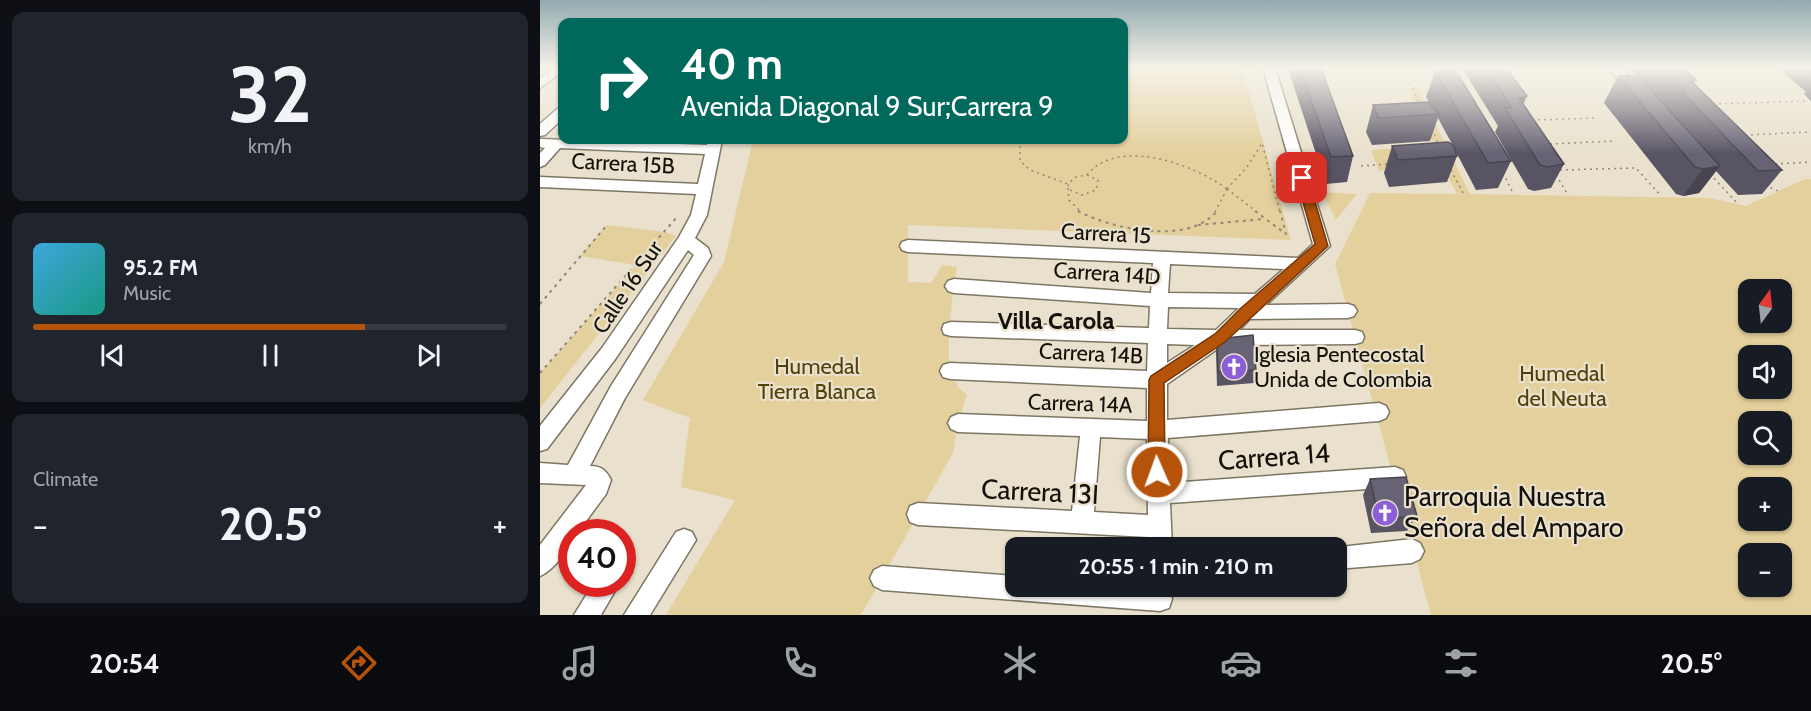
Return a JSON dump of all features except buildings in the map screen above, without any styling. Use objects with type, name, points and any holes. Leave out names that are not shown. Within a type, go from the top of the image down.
[{"type":"street","points":[[1157,380],[1220,338],[1322,246],[1278,97]]},
{"type":"street","points":[[540,132],[558,117]]},
{"type":"street","points":[[540,143],[557,143]]},
{"type":"street","points":[[540,162],[557,143]]},
{"type":"street","points":[[636,144],[714,145]]},
{"type":"street","name":"Calle 16 Sur","points":[[540,442],[609,353],[686,240],[699,215],[714,145]]},
{"type":"street","name":"Carrera 15B","points":[[540,182],[704,189]]},
{"type":"street","points":[[574,475],[618,392],[703,256],[702,252],[686,240]]},
{"type":"street","name":"Carrera 15","points":[[908,246],[1301,264]]},
{"type":"street","points":[[1159,537],[1155,430],[1158,300],[1162,258]]},
{"type":"street","name":"Carrera 14D","points":[[954,286],[1252,307],[1348,311]]},
{"type":"street","points":[[951,329],[1220,338],[1355,337]]},
{"type":"street","name":"Carrera 14B","points":[[950,370],[1157,380]]},
{"type":"street","name":"Carrera 14A","points":[[958,423],[1155,430],[1379,412]]},
{"type":"street","points":[[1082,522],[1091,427]]},
{"type":"street","points":[[540,473],[596,476],[600,480],[598,487],[540,564]]},
{"type":"street","name":"Carrera 14","points":[[1157,494],[1395,477]]},
{"type":"street","name":"Carrera 13I","points":[[918,514],[1082,522],[1159,537]]},
{"type":"street","points":[[636,615],[684,540]]},
{"type":"street","points":[[1347,556],[1412,551]]},
{"type":"street","points":[[882,578],[1160,600]]},
{"type":"street","points":[[586,615],[598,597]]},
{"type":"path","points":[[1417,97],[1421,106]]},
{"type":"path","points":[[1708,104],[1807,101]]},
{"type":"path","points":[[1524,120],[1598,118]]},
{"type":"path","points":[[1430,125],[1442,151]]},
{"type":"path","points":[[1744,135],[1811,132]]},
{"type":"path","points":[[1549,144],[1616,141]]},
{"type":"path","points":[[1087,175],[1095,165],[1134,157],[1150,157],[1210,177],[1227,190],[1264,219],[1286,234],[1262,143],[1247,167],[1227,190],[1217,212],[1195,226]]},
{"type":"path","points":[[1020,144],[1020,161],[1030,170],[1068,186],[1073,193],[1082,195],[1096,190],[1098,180],[1087,175],[1073,178],[1068,186],[1069,201],[1077,211],[1118,226],[1145,231],[1175,231],[1195,226],[1264,219]]},
{"type":"path","points":[[1769,164],[1811,162]]},
{"type":"path","points":[[1361,166],[1389,164]]},
{"type":"path","points":[[1451,168],[1463,194]]},
{"type":"path","points":[[1568,195],[1553,170],[1636,168],[1661,196]]},
{"type":"path","points":[[1707,170],[1738,204]]},
{"type":"path","points":[[1502,172],[1514,194]]},
{"type":"path","points":[[1761,183],[1780,192]]},
{"type":"path","name":"Calle 16 Sur","points":[[540,373],[677,217]]},
{"type":"path","points":[[540,304],[607,225]]},
{"type":"green space","name":"Humedal Tierra Blanca","points":[[1128,97],[1250,97],[1291,240],[908,225],[908,282],[931,283],[942,265],[957,267],[950,320],[949,363],[955,382],[967,394],[958,423],[953,453],[861,615],[666,615],[735,500],[681,487],[690,418],[643,400],[724,262],[752,144],[1128,144]]},
{"type":"green space","name":"Humedal del Neuta","points":[[1411,97],[1422,97],[1470,194],[1710,198],[1746,206],[1805,179],[1811,179],[1811,615],[1431,615],[1335,264],[1370,193],[1457,194],[1443,167],[1379,171],[1371,150],[1434,145]]},
{"type":"green space","points":[[1322,192],[1357,194],[1336,220]]},
{"type":"green space","points":[[607,225],[665,232],[676,236],[540,408],[540,373],[636,265],[580,256]]},
{"type":"place","name":"Iglesia Pentecostal Unida de Colombia","points":[[1234,367]]},
{"type":"place","name":"Parroquia Nuestra Señora del Amparo","points":[[1385,513]]},
{"type":"district","name":"Villa Carola","points":[[1056,321]]},
{"type":"route","points":[[1157,472],[1155,430],[1157,380],[1220,338],[1246,312],[1322,246],[1302,178]]}]
